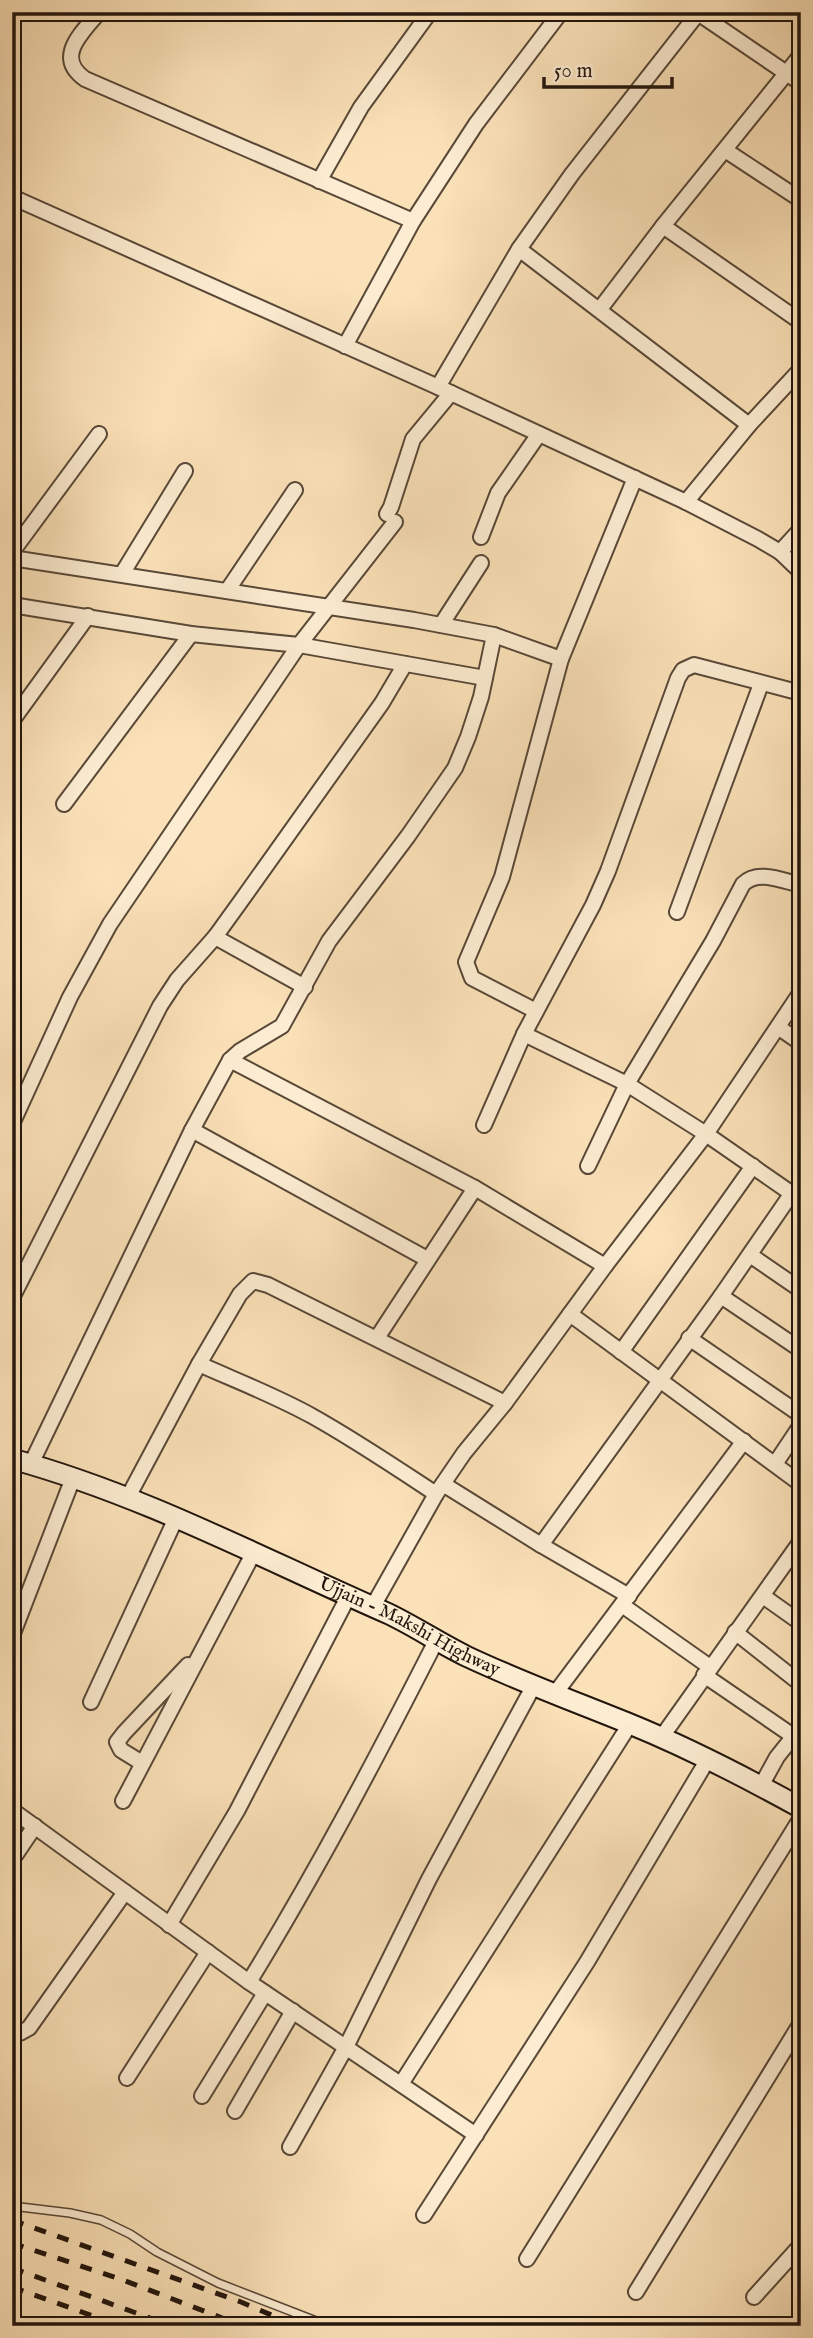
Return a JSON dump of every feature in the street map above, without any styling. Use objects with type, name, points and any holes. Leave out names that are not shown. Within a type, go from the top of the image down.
[{"type":"main road","name":"Ujjain - Makshi Highway","points":[[22,1461],[215,1533],[349,1595],[436,1641],[533,1687],[630,1724],[708,1759],[801,1808]]},
{"type":"street","points":[[99,12],[78,38],[70,54],[71,64],[85,79],[412,221]]},
{"type":"street","points":[[319,181],[361,107],[430,12]]},
{"type":"street","points":[[345,345],[412,221],[476,124],[561,12]]},
{"type":"street","points":[[12,1124],[69,997],[110,924],[299,645],[391,518],[391,507],[413,439],[445,390],[519,249],[572,174],[698,13],[801,83]]},
{"type":"street","points":[[600,309],[663,226],[801,55]]},
{"type":"street","points":[[725,150],[801,200]]},
{"type":"street","points":[[12,197],[445,390],[686,502],[780,552],[801,572]]},
{"type":"street","points":[[663,226],[801,322]]},
{"type":"street","points":[[519,249],[749,425]]},
{"type":"street","points":[[686,502],[749,425],[801,369]]},
{"type":"street","points":[[481,537],[499,494],[539,433]]},
{"type":"street","points":[[12,552],[99,434]]},
{"type":"street","points":[[122,574],[185,471]]},
{"type":"street","points":[[536,1011],[472,978],[466,962],[502,877],[561,659],[635,478]]},
{"type":"street","points":[[227,592],[295,490]]},
{"type":"street","points":[[780,552],[801,529]]},
{"type":"street","points":[[12,558],[441,625],[494,635],[561,659]]},
{"type":"street","points":[[441,625],[481,563]]},
{"type":"street","points":[[12,606],[191,634],[299,645],[485,678]]},
{"type":"street","points":[[12,721],[88,616]]},
{"type":"street","points":[[64,804],[191,634]]},
{"type":"street","points":[[22,1461],[230,1060],[282,1026],[329,941],[455,768],[481,697],[494,635]]},
{"type":"street","points":[[12,1298],[160,1006],[177,981],[215,937],[382,703],[405,664]]},
{"type":"street","points":[[484,1125],[524,1034],[603,882],[681,672],[694,665],[801,693]]},
{"type":"street","points":[[677,912],[761,684]]},
{"type":"street","points":[[588,1166],[627,1084],[713,941],[743,884],[749,878],[757,876],[801,885]]},
{"type":"street","points":[[215,937],[305,987]]},
{"type":"street","points":[[372,1608],[440,1489],[464,1453],[505,1403],[706,1134],[801,992]]},
{"type":"street","points":[[778,1027],[801,1043]]},
{"type":"street","points":[[524,1034],[627,1084],[796,1196],[689,1338],[541,1545]]},
{"type":"street","points":[[230,1060],[475,1188],[605,1266]]},
{"type":"street","points":[[192,1130],[426,1259]]},
{"type":"street","points":[[621,1352],[753,1166]]},
{"type":"street","points":[[377,1338],[426,1259],[475,1188]]},
{"type":"street","points":[[750,1255],[801,1290]]},
{"type":"street","points":[[127,1499],[199,1364],[240,1294],[253,1282],[268,1285],[505,1403]]},
{"type":"street","points":[[721,1296],[801,1350]]},
{"type":"street","points":[[570,1314],[801,1484]]},
{"type":"street","points":[[689,1338],[801,1415]]},
{"type":"street","points":[[199,1364],[310,1415],[541,1545],[625,1601],[707,1671],[797,1731],[761,1786]]},
{"type":"street","points":[[775,1464],[801,1425]]},
{"type":"street","points":[[554,1695],[744,1441]]},
{"type":"street","points":[[12,1636],[16,1615],[73,1478]]},
{"type":"street","points":[[91,1702],[176,1518]]},
{"type":"street","points":[[661,1738],[801,1541]]},
{"type":"street","points":[[123,1801],[254,1552]]},
{"type":"street","points":[[169,1925],[237,1811],[349,1595]]},
{"type":"street","points":[[763,1596],[801,1623]]},
{"type":"street","points":[[735,1632],[801,1684]]},
{"type":"street","points":[[249,1982],[299,1900],[344,1818],[436,1641]]},
{"type":"street","points":[[142,1763],[121,1749],[117,1742],[201,1651]]},
{"type":"street","points":[[290,2147],[346,2047],[429,1879],[533,1687]]},
{"type":"street","points":[[401,2084],[630,1724]]},
{"type":"street","points":[[424,2215],[600,1941],[708,1759]]},
{"type":"street","points":[[12,1810],[249,1982],[476,2135]]},
{"type":"street","points":[[527,2259],[801,1818]]},
{"type":"street","points":[[12,1860],[35,1826]]},
{"type":"street","points":[[12,2032],[20,2033],[29,2028],[125,1892]]},
{"type":"street","points":[[127,2078],[208,1952]]},
{"type":"street","points":[[202,2096],[265,1993]]},
{"type":"street","points":[[235,2111],[293,2011]]},
{"type":"street","points":[[636,2292],[801,2023]]},
{"type":"street","points":[[754,2297],[801,2245]]},
{"type":"lane","points":[[12,2206],[101,2220],[218,2283],[329,2326]]},
{"type":"railway","points":[[12,2220],[241,2302],[297,2326]]},
{"type":"railway","points":[[12,2243],[123,2280],[243,2326]]},
{"type":"railway","points":[[12,2268],[172,2326]]},
{"type":"railway","points":[[12,2287],[121,2326]]}]
